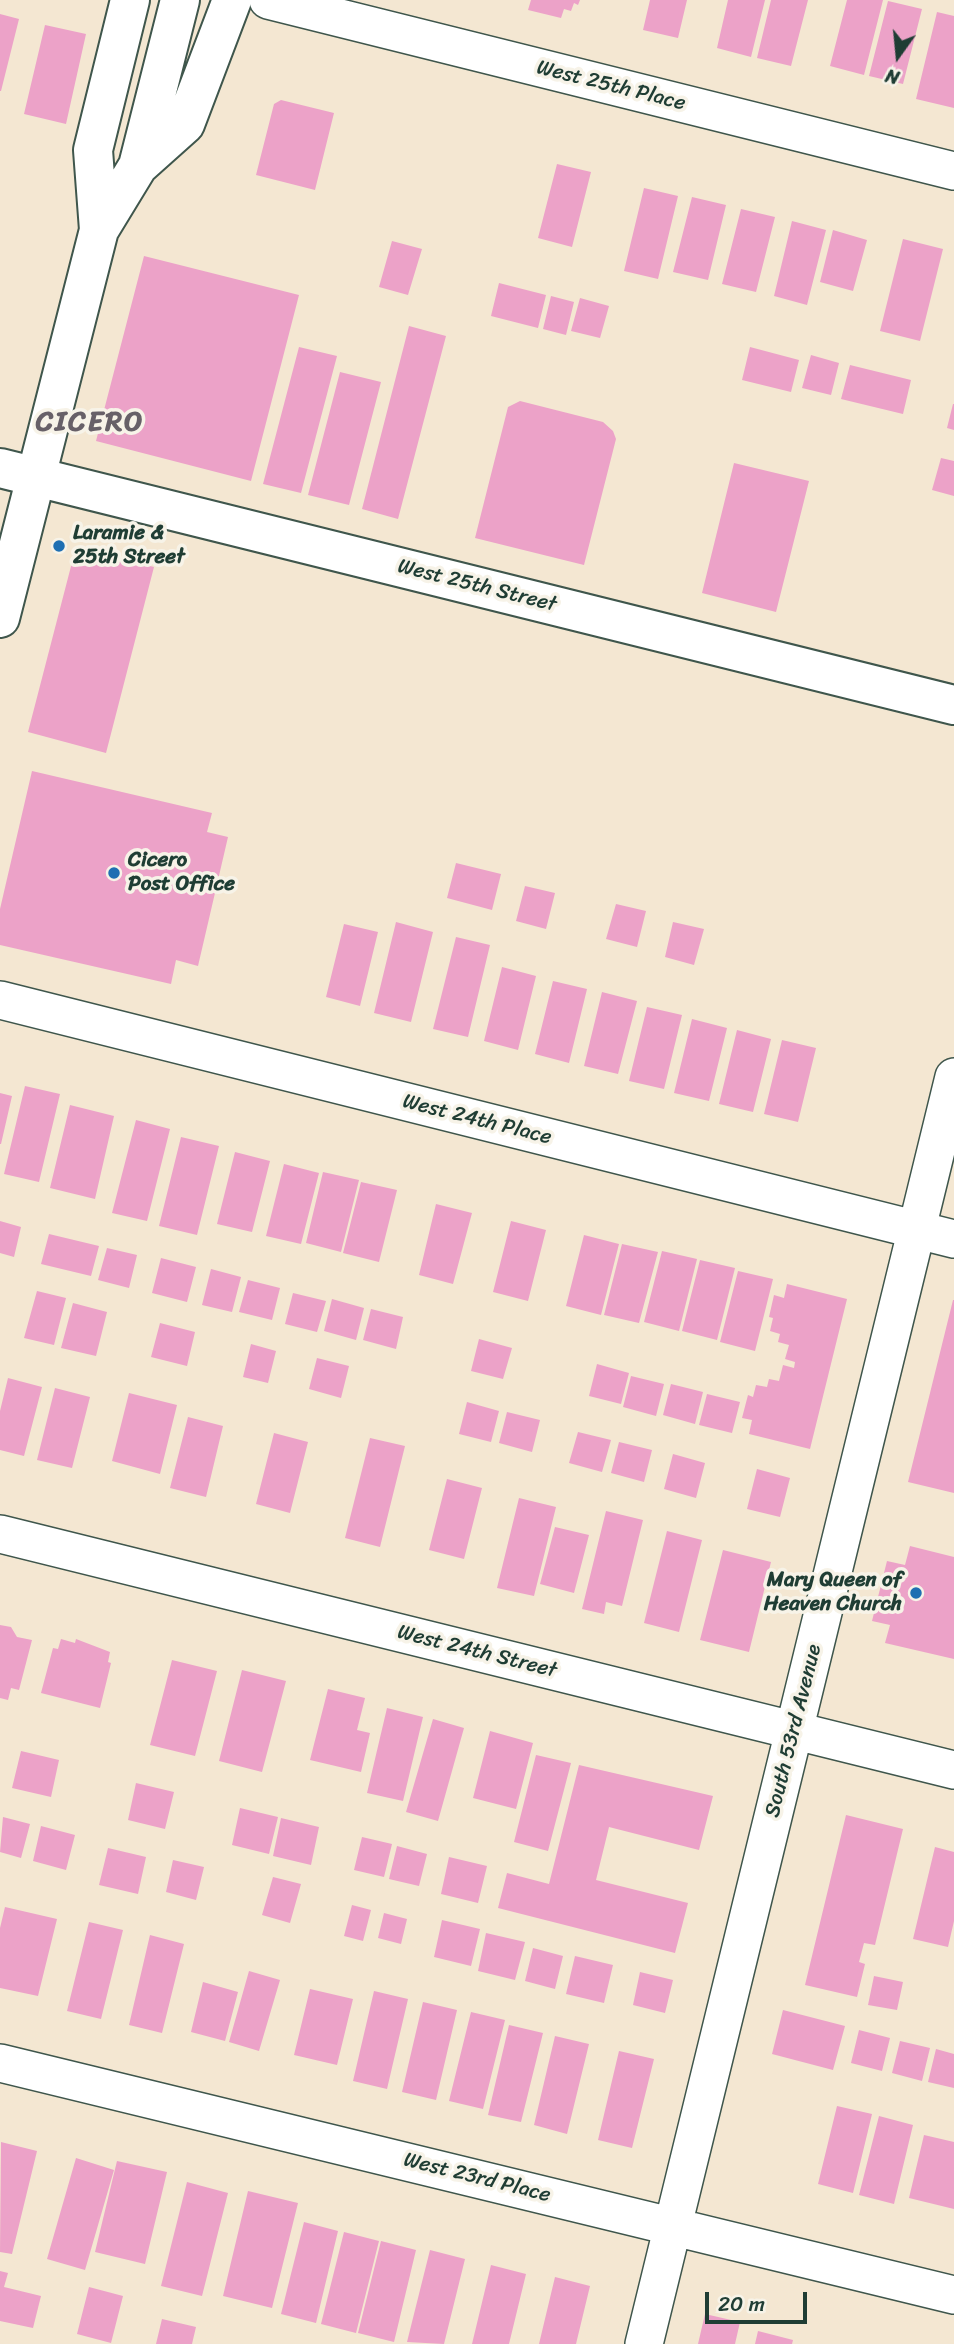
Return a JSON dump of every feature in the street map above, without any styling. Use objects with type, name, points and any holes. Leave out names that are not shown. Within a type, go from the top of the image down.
[{"type":"main road","points":[[99,230],[93,150],[130,0]]},
{"type":"main road","points":[[138,166],[180,0]]},
{"type":"main road","points":[[0,618],[17,472],[99,230],[138,166],[185,124],[232,0]]},
{"type":"main road","name":"West 25th Street","points":[[17,472],[954,705]]},
{"type":"street","name":"West 25th Place","points":[[268,0],[954,171]]},
{"type":"street","name":"West 24th Place","points":[[0,1000],[954,1239]]},
{"type":"street","name":"South 53rd Avenue","points":[[644,2344],[954,1077]]},
{"type":"street","name":"West 24th Street","points":[[0,1534],[954,1770]]},
{"type":"street","name":"West 23rd Place","points":[[0,2063],[954,2295]]},
{"type":"building","points":[[531,0],[580,0],[578,5],[574,3],[571,11],[564,9],[561,18],[528,10]]},
{"type":"building","points":[[650,0],[687,0],[678,38],[643,30]]},
{"type":"building","points":[[728,0],[765,0],[751,57],[717,48]]},
{"type":"building","points":[[771,0],[808,0],[791,66],[757,58]]},
{"type":"building","points":[[847,0],[883,0],[864,75],[830,66]]},
{"type":"building","points":[[888,1],[922,9],[903,84],[869,76]]},
{"type":"building","points":[[937,12],[954,16],[954,108],[916,99]]},
{"type":"building","points":[[0,14],[19,19],[1,91],[0,91]]},
{"type":"building","points":[[45,25],[86,34],[66,124],[24,114]]},
{"type":"building","points":[[281,100],[334,113],[315,190],[256,175],[274,104]]},
{"type":"building","points":[[557,164],[591,172],[572,247],[538,238]]},
{"type":"building","points":[[644,188],[678,196],[658,279],[624,271]]},
{"type":"building","points":[[692,197],[726,205],[708,280],[673,272]]},
{"type":"building","points":[[741,209],[775,217],[756,292],[722,284]]},
{"type":"building","points":[[792,221],[826,230],[807,305],[774,296]]},
{"type":"building","points":[[833,230],[867,240],[853,291],[820,282]]},
{"type":"building","points":[[903,239],[943,249],[920,341],[880,331]]},
{"type":"building","points":[[392,241],[422,249],[408,295],[379,287]]},
{"type":"building","points":[[144,256],[299,295],[251,481],[96,441]]},
{"type":"building","points":[[499,283],[546,295],[538,328],[491,316]]},
{"type":"building","points":[[551,296],[574,302],[566,335],[543,329]]},
{"type":"building","points":[[580,298],[609,306],[600,338],[571,331]]},
{"type":"building","points":[[409,326],[446,336],[398,519],[362,509]]},
{"type":"building","points":[[299,347],[337,356],[301,493],[263,484]]},
{"type":"building","points":[[750,347],[799,360],[791,392],[742,380]]},
{"type":"building","points":[[811,355],[839,363],[831,395],[802,388]]},
{"type":"building","points":[[850,365],[911,380],[903,414],[841,399]]},
{"type":"building","points":[[340,372],[381,382],[349,505],[308,495]]},
{"type":"building","points":[[520,401],[603,422],[613,431],[616,439],[584,565],[475,538],[508,407]]},
{"type":"building","points":[[954,404],[954,430],[947,428]]},
{"type":"building","points":[[941,458],[954,461],[954,496],[932,490]]},
{"type":"building","points":[[734,463],[809,481],[776,612],[702,593]]},
{"type":"building","points":[[76,547],[154,567],[106,753],[28,732]]},
{"type":"building","name":"Cicero Post Office","points":[[32,771],[212,813],[207,832],[228,837],[198,966],[176,960],[171,984],[0,945],[0,909]]},
{"type":"building","points":[[456,863],[501,874],[492,910],[447,898]]},
{"type":"building","points":[[525,886],[555,893],[546,929],[516,921]]},
{"type":"building","points":[[616,904],[646,911],[637,947],[606,939]]},
{"type":"building","points":[[396,922],[433,932],[411,1022],[374,1013]]},
{"type":"building","points":[[673,922],[704,929],[694,965],[665,957]]},
{"type":"building","points":[[344,924],[378,932],[360,1006],[326,997]]},
{"type":"building","points":[[456,937],[490,945],[468,1037],[433,1029]]},
{"type":"building","points":[[502,967],[536,976],[518,1050],[484,1041]]},
{"type":"building","points":[[553,981],[587,989],[569,1063],[535,1054]]},
{"type":"building","points":[[602,992],[637,1001],[618,1074],[584,1066]]},
{"type":"building","points":[[647,1007],[682,1015],[664,1089],[629,1081]]},
{"type":"building","points":[[692,1019],[727,1028],[709,1101],[674,1093]]},
{"type":"building","points":[[737,1030],[771,1039],[753,1112],[719,1104]]},
{"type":"building","points":[[782,1040],[816,1048],[798,1122],[764,1114]]},
{"type":"building","points":[[25,1086],[60,1094],[39,1182],[4,1174]]},
{"type":"building","points":[[0,1093],[12,1096],[1,1144],[0,1144]]},
{"type":"building","points":[[70,1105],[114,1116],[95,1199],[50,1188]]},
{"type":"building","points":[[136,1120],[170,1129],[147,1221],[112,1213]]},
{"type":"building","points":[[181,1137],[219,1146],[197,1235],[159,1226]]},
{"type":"building","points":[[235,1152],[270,1161],[252,1232],[217,1224]]},
{"type":"building","points":[[284,1164],[319,1173],[301,1244],[266,1236]]},
{"type":"building","points":[[323,1172],[359,1180],[341,1252],[306,1243]]},
{"type":"building","points":[[361,1182],[397,1190],[379,1262],[343,1253]]},
{"type":"building","points":[[436,1204],[472,1213],[453,1284],[419,1275]]},
{"type":"building","points":[[0,1221],[21,1227],[14,1257],[0,1253]]},
{"type":"building","points":[[511,1221],[546,1230],[528,1301],[493,1292]]},
{"type":"building","points":[[49,1234],[99,1246],[91,1276],[41,1264]]},
{"type":"building","points":[[584,1235],[619,1244],[601,1315],[566,1306]]},
{"type":"building","points":[[622,1244],[658,1252],[639,1323],[604,1315]]},
{"type":"building","points":[[107,1248],[137,1255],[129,1288],[98,1280]]},
{"type":"building","points":[[662,1251],[697,1259],[679,1331],[644,1322]]},
{"type":"building","points":[[161,1258],[196,1267],[187,1302],[152,1293]]},
{"type":"building","points":[[700,1260],[735,1268],[717,1340],[682,1331]]},
{"type":"building","points":[[211,1269],[241,1277],[232,1312],[202,1305]]},
{"type":"building","points":[[738,1271],[773,1279],[755,1351],[720,1342]]},
{"type":"building","points":[[248,1280],[280,1288],[272,1320],[239,1312]]},
{"type":"building","points":[[787,1284],[847,1299],[810,1449],[749,1434],[752,1420],[742,1418],[748,1395],[753,1397],[756,1385],[767,1387],[769,1379],[779,1381],[783,1365],[794,1368],[795,1362],[785,1359],[789,1345],[778,1342],[780,1334],[770,1331],[773,1318],[769,1317],[774,1295],[784,1298]]},
{"type":"building","points":[[37,1291],[66,1298],[54,1345],[24,1338]]},
{"type":"building","points":[[293,1293],[326,1301],[317,1332],[285,1324]]},
{"type":"building","points":[[332,1299],[364,1308],[356,1340],[324,1331]]},
{"type":"building","points":[[954,1300],[954,1493],[908,1482]]},
{"type":"building","points":[[73,1303],[107,1312],[96,1356],[61,1348]]},
{"type":"building","points":[[371,1309],[403,1317],[396,1349],[363,1340]]},
{"type":"building","points":[[160,1323],[195,1332],[187,1366],[151,1357]]},
{"type":"building","points":[[479,1339],[512,1348],[503,1379],[471,1371]]},
{"type":"building","points":[[251,1344],[276,1351],[268,1383],[243,1377]]},
{"type":"building","points":[[317,1358],[349,1366],[341,1398],[309,1389]]},
{"type":"building","points":[[597,1364],[629,1373],[621,1404],[589,1396]]},
{"type":"building","points":[[631,1376],[664,1384],[656,1416],[623,1407]]},
{"type":"building","points":[[8,1378],[42,1387],[24,1456],[0,1450],[0,1411]]},
{"type":"building","points":[[671,1384],[703,1392],[695,1424],[663,1415]]},
{"type":"building","points":[[55,1388],[90,1397],[72,1468],[37,1460]]},
{"type":"building","points":[[129,1393],[177,1405],[160,1474],[112,1461]]},
{"type":"building","points":[[707,1394],[740,1402],[732,1433],[699,1425]]},
{"type":"building","points":[[467,1402],[499,1411],[491,1442],[459,1434]]},
{"type":"building","points":[[507,1412],[540,1420],[532,1452],[499,1443]]},
{"type":"building","points":[[188,1417],[223,1426],[206,1497],[170,1488]]},
{"type":"building","points":[[578,1432],[611,1440],[602,1472],[569,1463]]},
{"type":"building","points":[[274,1433],[308,1442],[290,1513],[256,1504]]},
{"type":"building","points":[[370,1438],[405,1446],[380,1547],[345,1538]]},
{"type":"building","points":[[619,1442],[652,1450],[644,1482],[611,1473]]},
{"type":"building","points":[[673,1454],[705,1463],[696,1498],[664,1489]]},
{"type":"building","points":[[757,1469],[790,1478],[780,1517],[747,1509]]},
{"type":"building","points":[[447,1479],[482,1488],[464,1559],[429,1550]]},
{"type":"building","points":[[519,1498],[556,1507],[534,1596],[497,1588]]},
{"type":"building","points":[[606,1511],[643,1520],[622,1606],[606,1602],[604,1614],[582,1609]]},
{"type":"building","points":[[555,1527],[589,1535],[574,1593],[540,1584]]},
{"type":"building","points":[[667,1531],[702,1540],[679,1632],[644,1623]]},
{"type":"building","name":"Mary Queen of Heaven Church","points":[[910,1546],[954,1557],[954,1659],[885,1643],[890,1625],[872,1621],[887,1561],[905,1565]]},
{"type":"building","points":[[723,1550],[771,1562],[749,1652],[700,1640]]},
{"type":"building","points":[[0,1625],[11,1627],[17,1637],[32,1640],[19,1690],[11,1688],[8,1700],[0,1698]]},
{"type":"building","points":[[61,1639],[75,1643],[76,1639],[110,1652],[108,1662],[111,1663],[100,1708],[41,1693],[53,1648],[58,1649]]},
{"type":"building","points":[[172,1660],[217,1671],[195,1756],[150,1745]]},
{"type":"building","points":[[242,1670],[286,1681],[262,1772],[219,1761]]},
{"type":"building","points":[[328,1689],[365,1698],[357,1730],[370,1733],[361,1772],[310,1760]]},
{"type":"building","points":[[387,1708],[423,1717],[403,1801],[367,1793]]},
{"type":"building","points":[[433,1719],[464,1728],[438,1821],[406,1812]]},
{"type":"building","points":[[490,1731],[533,1743],[516,1809],[473,1798]]},
{"type":"building","points":[[21,1751],[59,1760],[51,1797],[12,1788]]},
{"type":"building","points":[[536,1755],[571,1763],[548,1851],[514,1842]]},
{"type":"building","points":[[579,1765],[713,1796],[699,1850],[609,1827],[596,1880],[688,1903],[675,1953],[498,1908],[507,1873],[549,1884]]},
{"type":"building","points":[[136,1783],[174,1792],[165,1829],[128,1820]]},
{"type":"building","points":[[240,1808],[278,1817],[269,1854],[232,1845]]},
{"type":"building","points":[[846,1815],[903,1829],[875,1945],[864,1943],[859,1962],[865,1964],[857,1997],[805,1985]]},
{"type":"building","points":[[3,1817],[30,1824],[21,1858],[0,1852]]},
{"type":"building","points":[[281,1818],[319,1827],[311,1865],[273,1856]]},
{"type":"building","points":[[41,1826],[75,1835],[66,1870],[33,1861]]},
{"type":"building","points":[[362,1837],[392,1844],[384,1877],[354,1870]]},
{"type":"building","points":[[397,1846],[427,1854],[419,1886],[389,1879]]},
{"type":"building","points":[[935,1847],[954,1852],[954,1921],[948,1947],[913,1939]]},
{"type":"building","points":[[108,1848],[146,1857],[138,1894],[99,1885]]},
{"type":"building","points":[[449,1857],[487,1866],[478,1903],[441,1894]]},
{"type":"building","points":[[173,1860],[204,1867],[196,1900],[166,1892]]},
{"type":"building","points":[[273,1877],[301,1884],[290,1923],[262,1915]]},
{"type":"building","points":[[352,1905],[371,1910],[363,1941],[344,1936]]},
{"type":"building","points":[[5,1907],[57,1919],[38,1996],[0,1988],[0,1928]]},
{"type":"building","points":[[384,1913],[407,1919],[401,1944],[378,1938]]},
{"type":"building","points":[[442,1920],[480,1929],[471,1966],[434,1957]]},
{"type":"building","points":[[89,1922],[123,1930],[101,2019],[67,2011]]},
{"type":"building","points":[[486,1933],[525,1942],[515,1980],[478,1971]]},
{"type":"building","points":[[150,1935],[184,1944],[162,2033],[129,2025]]},
{"type":"building","points":[[533,1948],[563,1956],[555,1989],[525,1981]]},
{"type":"building","points":[[575,1956],[613,1965],[604,2003],[566,1994]]},
{"type":"building","points":[[249,1971],[280,1980],[259,2051],[229,2042]]},
{"type":"building","points":[[640,1972],[673,1980],[665,2013],[633,2005]]},
{"type":"building","points":[[874,1976],[903,1982],[897,2010],[868,2005]]},
{"type":"building","points":[[203,1982],[238,1992],[225,2041],[191,2032]]},
{"type":"building","points":[[310,1989],[353,1999],[337,2065],[294,2055]]},
{"type":"building","points":[[374,1991],[408,1999],[387,2089],[353,2081]]},
{"type":"building","points":[[423,2002],[457,2010],[436,2100],[402,2092]]},
{"type":"building","points":[[783,2010],[845,2026],[833,2070],[772,2054]]},
{"type":"building","points":[[471,2012],[505,2020],[483,2109],[449,2101]]},
{"type":"building","points":[[509,2025],[543,2033],[521,2122],[488,2115]]},
{"type":"building","points":[[859,2030],[890,2038],[882,2071],[851,2063]]},
{"type":"building","points":[[555,2036],[589,2044],[567,2134],[534,2125]]},
{"type":"building","points":[[900,2041],[930,2048],[922,2081],[892,2073]]},
{"type":"building","points":[[936,2049],[954,2054],[954,2088],[928,2082]]},
{"type":"building","points":[[619,2051],[654,2059],[632,2148],[598,2140]]},
{"type":"building","points":[[837,2106],[872,2114],[853,2193],[818,2184]]},
{"type":"building","points":[[879,2116],[913,2125],[894,2204],[859,2195]]},
{"type":"building","points":[[924,2135],[954,2142],[954,2209],[909,2198]]},
{"type":"building","points":[[1,2142],[37,2151],[12,2254],[0,2252]]},
{"type":"building","points":[[76,2158],[114,2170],[85,2270],[47,2259]]},
{"type":"building","points":[[117,2161],[167,2172],[145,2264],[95,2252]]},
{"type":"building","points":[[187,2182],[228,2193],[202,2296],[161,2286]]},
{"type":"building","points":[[248,2191],[298,2203],[272,2308],[223,2296]]},
{"type":"building","points":[[304,2222],[338,2231],[316,2323],[281,2314]]},
{"type":"building","points":[[344,2232],[379,2241],[356,2333],[321,2324]]},
{"type":"building","points":[[381,2241],[416,2250],[394,2342],[358,2333]]},
{"type":"building","points":[[430,2250],[465,2259],[444,2344],[407,2342]]},
{"type":"building","points":[[491,2265],[526,2274],[509,2344],[472,2344]]},
{"type":"building","points":[[0,2271],[8,2273],[4,2287],[41,2296],[33,2328],[0,2321]]},
{"type":"building","points":[[555,2277],[590,2286],[576,2344],[539,2344]]},
{"type":"building","points":[[89,2287],[123,2296],[111,2343],[77,2334]]},
{"type":"building","points":[[705,2314],[740,2322],[735,2344],[698,2344]]},
{"type":"building","points":[[162,2319],[196,2327],[192,2344],[156,2344]]},
{"type":"building","points":[[758,2331],[793,2340],[792,2344],[755,2344]]},
{"type":"place","name":"Laramie & 25th Street","points":[[59,546]]},
{"type":"place","name":"Cicero Post Office","points":[[114,873]]},
{"type":"place","name":"Mary Queen of Heaven Church","points":[[916,1593]]},
{"type":"district","name":"CICERO","points":[[90,423]]}]
